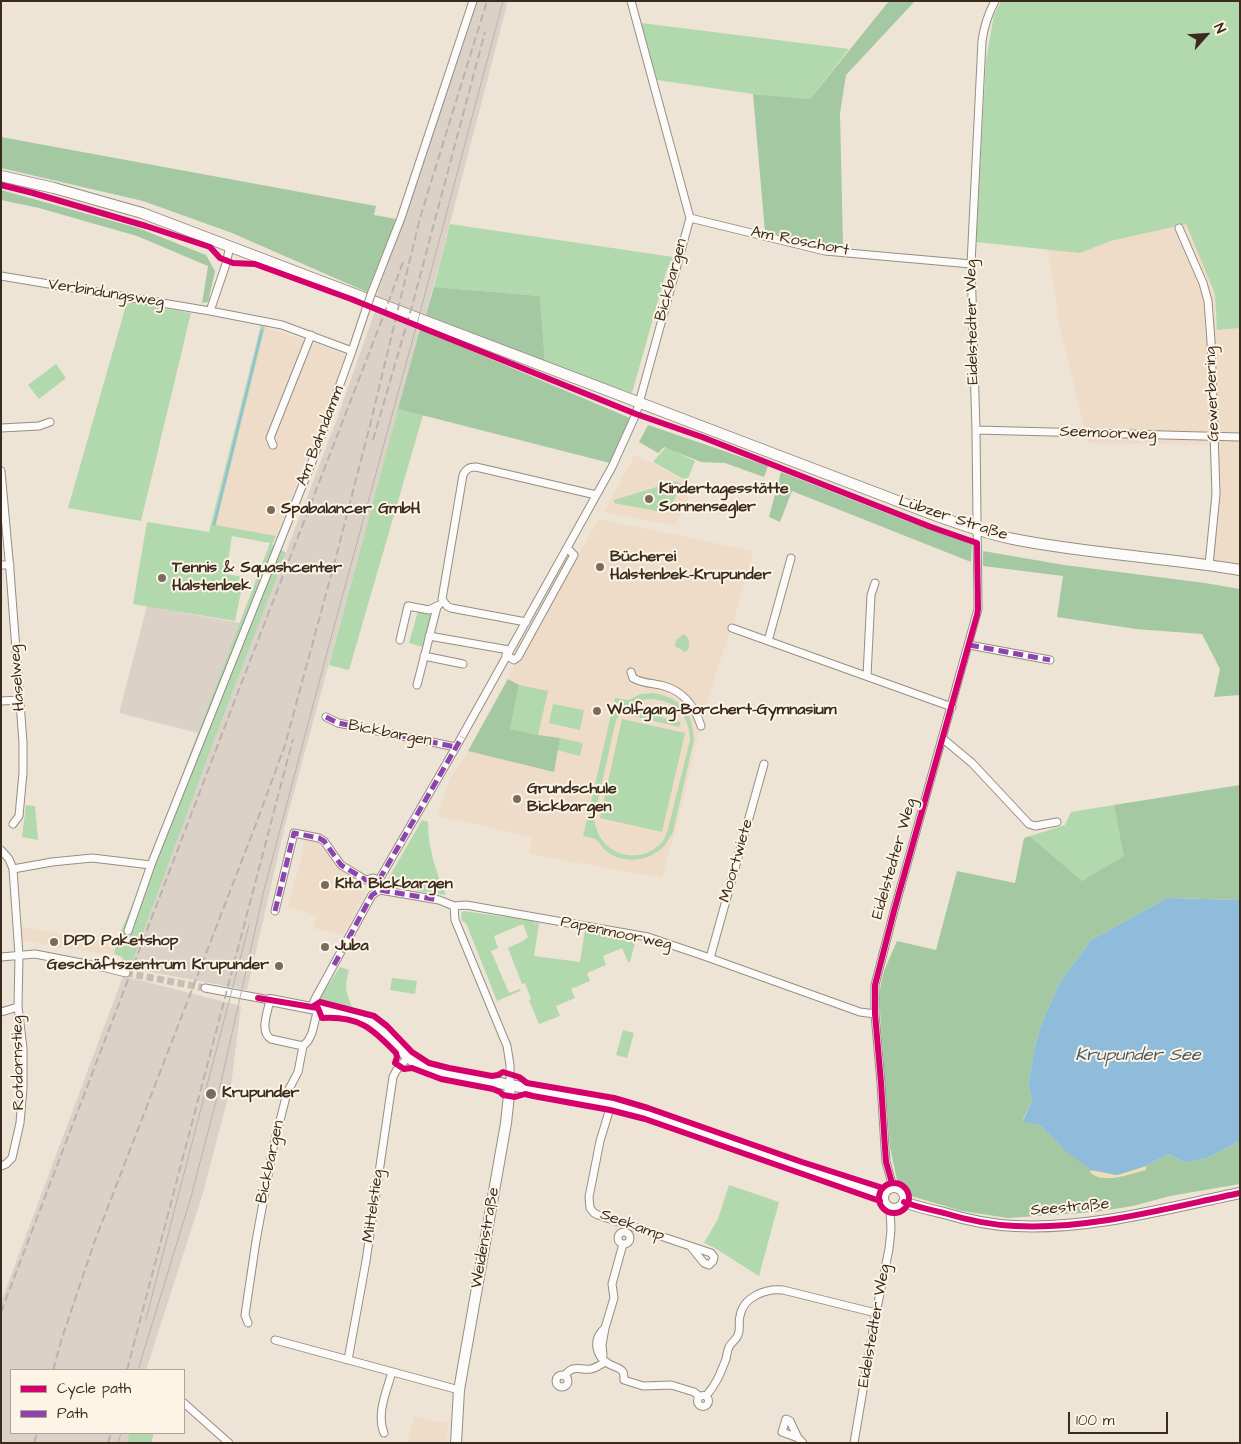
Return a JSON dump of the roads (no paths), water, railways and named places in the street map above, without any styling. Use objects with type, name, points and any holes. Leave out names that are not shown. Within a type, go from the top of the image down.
[{"type":"street","name":"Am Bahndamm","points":[[128,931],[151,865],[313,459],[372,292],[401,218],[473,1]]},
{"type":"street","name":"Bickbargen","points":[[378,880],[456,747],[568,548],[612,467],[636,414],[690,218],[631,1]]},
{"type":"street","name":"Eidelstedter Weg","points":[[893,1187],[886,1162],[874,994],[877,975],[978,609],[976,430],[971,264],[982,40],[989,13],[995,1]]},
{"type":"street","name":"Lübzer Straße","points":[[1,176],[54,188],[142,213],[929,513],[976,529],[1050,546],[1240,570]]},
{"type":"street","name":"Am Roschort","points":[[690,218],[825,251],[971,264]]},
{"type":"street","name":"Gewerbering","points":[[1179,228],[1203,283],[1208,301],[1216,504],[1209,565]]},
{"type":"street","points":[[210,311],[230,246]]},
{"type":"street","name":"Verbindungsweg","points":[[1,276],[264,321],[311,335],[352,352]]},
{"type":"street","points":[[274,445],[270,438],[311,335]]},
{"type":"street","points":[[1,428],[39,426],[50,422]]},
{"type":"street","name":"Seemoorweg","points":[[976,430],[1240,437]]},
{"type":"street","points":[[416,685],[429,636],[440,605],[463,475],[468,468],[476,467],[596,495]]},
{"type":"street","name":"Haselweg","points":[[1,471],[20,700],[23,773],[19,816],[13,824]]},
{"type":"street","name":"Bickbargen","points":[[508,653],[514,660],[518,657],[574,555],[568,548]]},
{"type":"street","points":[[768,640],[791,558]]},
{"type":"street","points":[[1,566],[10,565]]},
{"type":"street","points":[[867,676],[871,594],[874,582]]},
{"type":"street","points":[[400,640],[408,606],[429,610],[440,605],[526,622]]},
{"type":"street","points":[[732,628],[952,707]]},
{"type":"street","points":[[429,636],[508,653]]},
{"type":"street","points":[[969,645],[1050,660]]},
{"type":"street","points":[[424,656],[463,664]]},
{"type":"street","points":[[631,672],[633,678],[640,682],[664,686],[681,694],[692,704],[701,726]]},
{"type":"street","points":[[1,701],[20,700]]},
{"type":"street","name":"Bickbargen","points":[[326,717],[338,723],[456,747]]},
{"type":"street","points":[[942,738],[972,763],[1029,824],[1035,826],[1056,822]]},
{"type":"street","name":"Moortwiete","points":[[710,958],[764,764]]},
{"type":"street","points":[[275,911],[294,833],[319,838],[324,841],[341,865],[366,880],[372,878],[378,880],[381,887],[380,890]]},
{"type":"street","points":[[1,850],[13,869],[52,862],[92,858],[151,865]]},
{"type":"street","name":"Rotdornstieg","points":[[1,1166],[12,1158],[20,1122],[23,1088],[18,1007],[19,954],[13,869]]},
{"type":"street","name":"Bickbargen","points":[[248,1323],[245,1315],[256,1241],[273,1148],[286,1094],[298,1072],[303,1046],[308,1042],[312,1033],[316,999],[372,895],[380,890]]},
{"type":"street","name":"Papenmoorweg","points":[[380,890],[439,900],[454,906],[466,905],[643,936],[710,958],[853,1010],[874,1014]]},
{"type":"street","points":[[454,906],[455,920],[507,1046],[510,1065],[510,1086]]},
{"type":"street","points":[[1,957],[35,954],[126,973]]},
{"type":"street","points":[[205,988],[362,1018],[380,1028],[417,1064],[440,1072],[611,1105],[705,1133],[799,1168],[883,1194]]},
{"type":"street","points":[[270,1000],[264,1031],[267,1037],[303,1046]]},
{"type":"street","points":[[1,1012],[18,1007]]},
{"type":"street","name":"Mittelstieg","points":[[346,1360],[366,1261],[393,1076],[408,1057]]},
{"type":"street","name":"Weidenstraße","points":[[456,1443],[459,1390],[506,1123],[510,1086]]},
{"type":"street","name":"Seekamp","points":[[611,1105],[600,1141],[589,1203],[590,1208],[594,1213],[628,1229],[691,1247]]},
{"type":"street","points":[[893,1187],[901,1190],[904,1193],[904,1202],[899,1208],[890,1209],[884,1203],[883,1194],[893,1187]]},
{"type":"street","name":"Seestraße","points":[[904,1202],[978,1221],[1030,1226],[1105,1220],[1240,1193]]},
{"type":"street","name":"Eidelstedter Weg","points":[[854,1443],[891,1230],[890,1209]]},
{"type":"street","points":[[628,1229],[630,1240],[624,1244],[612,1284],[614,1298],[605,1328],[599,1334],[596,1343],[598,1352],[606,1362],[621,1370],[624,1380],[643,1386],[671,1385],[702,1396],[718,1381],[729,1347],[739,1333],[741,1310],[747,1302],[758,1294],[769,1290],[783,1290],[876,1313]]},
{"type":"street","points":[[275,1340],[459,1390]]},
{"type":"street","points":[[564,1376],[576,1367],[592,1369],[606,1362]]},
{"type":"street","points":[[384,1433],[381,1427],[382,1410],[392,1372]]},
{"type":"street","points":[[185,1404],[229,1443]]},
{"type":"water","name":"Krupunder See","points":[[1167,898],[1240,900],[1240,1141],[1207,1158],[1186,1163],[1168,1154],[1146,1166],[1117,1175],[1091,1170],[1062,1148],[1041,1126],[1023,1121],[1032,1101],[1028,1085],[1035,1046],[1043,1020],[1059,984],[1091,940]]},
{"type":"waterway","points":[[214,525],[262,330]]},
{"type":"tunnel","points":[[126,973],[205,988]]},
{"type":"tram line","points":[[138,1369],[191,1197],[222,1078],[264,890],[503,1]]},
{"type":"tram line","points":[[146,1319],[249,925]]},
{"type":"tram line","points":[[118,1443],[121,1434]]},
{"type":"railway","points":[[53,1369],[94,1243],[285,745],[370,425],[420,218],[487,1]]},
{"type":"railway","points":[[373,440],[412,306],[485,32]]},
{"type":"railway","points":[[1,1312],[404,259]]},
{"type":"railway","points":[[127,1369],[293,739]]},
{"type":"railway","points":[[34,1443],[37,1434]]},
{"type":"railway","points":[[108,1443],[111,1434]]},
{"type":"place","name":"Kindertagesstätte Sonnensegler","points":[[649,499]]},
{"type":"place","name":"Spabalancer GmbH","points":[[271,510]]},
{"type":"place","name":"Bücherei Halstenbek-Krupunder","points":[[600,567]]},
{"type":"place","name":"Tennis & Squashcenter Halstenbek","points":[[162,578]]},
{"type":"place","name":"Wolfgang-Borchert-Gymnasium","points":[[597,711]]},
{"type":"place","name":"Grundschule Bickbargen","points":[[517,799]]},
{"type":"place","name":"Kita Bickbargen","points":[[325,885]]},
{"type":"place","name":"DPD Paketshop","points":[[54,942]]},
{"type":"place","name":"Juba","points":[[325,947]]},
{"type":"place","name":"Geschäftszentrum Krupunder","points":[[279,966]]},
{"type":"place","name":"Krupunder","points":[[211,1094]]}]
